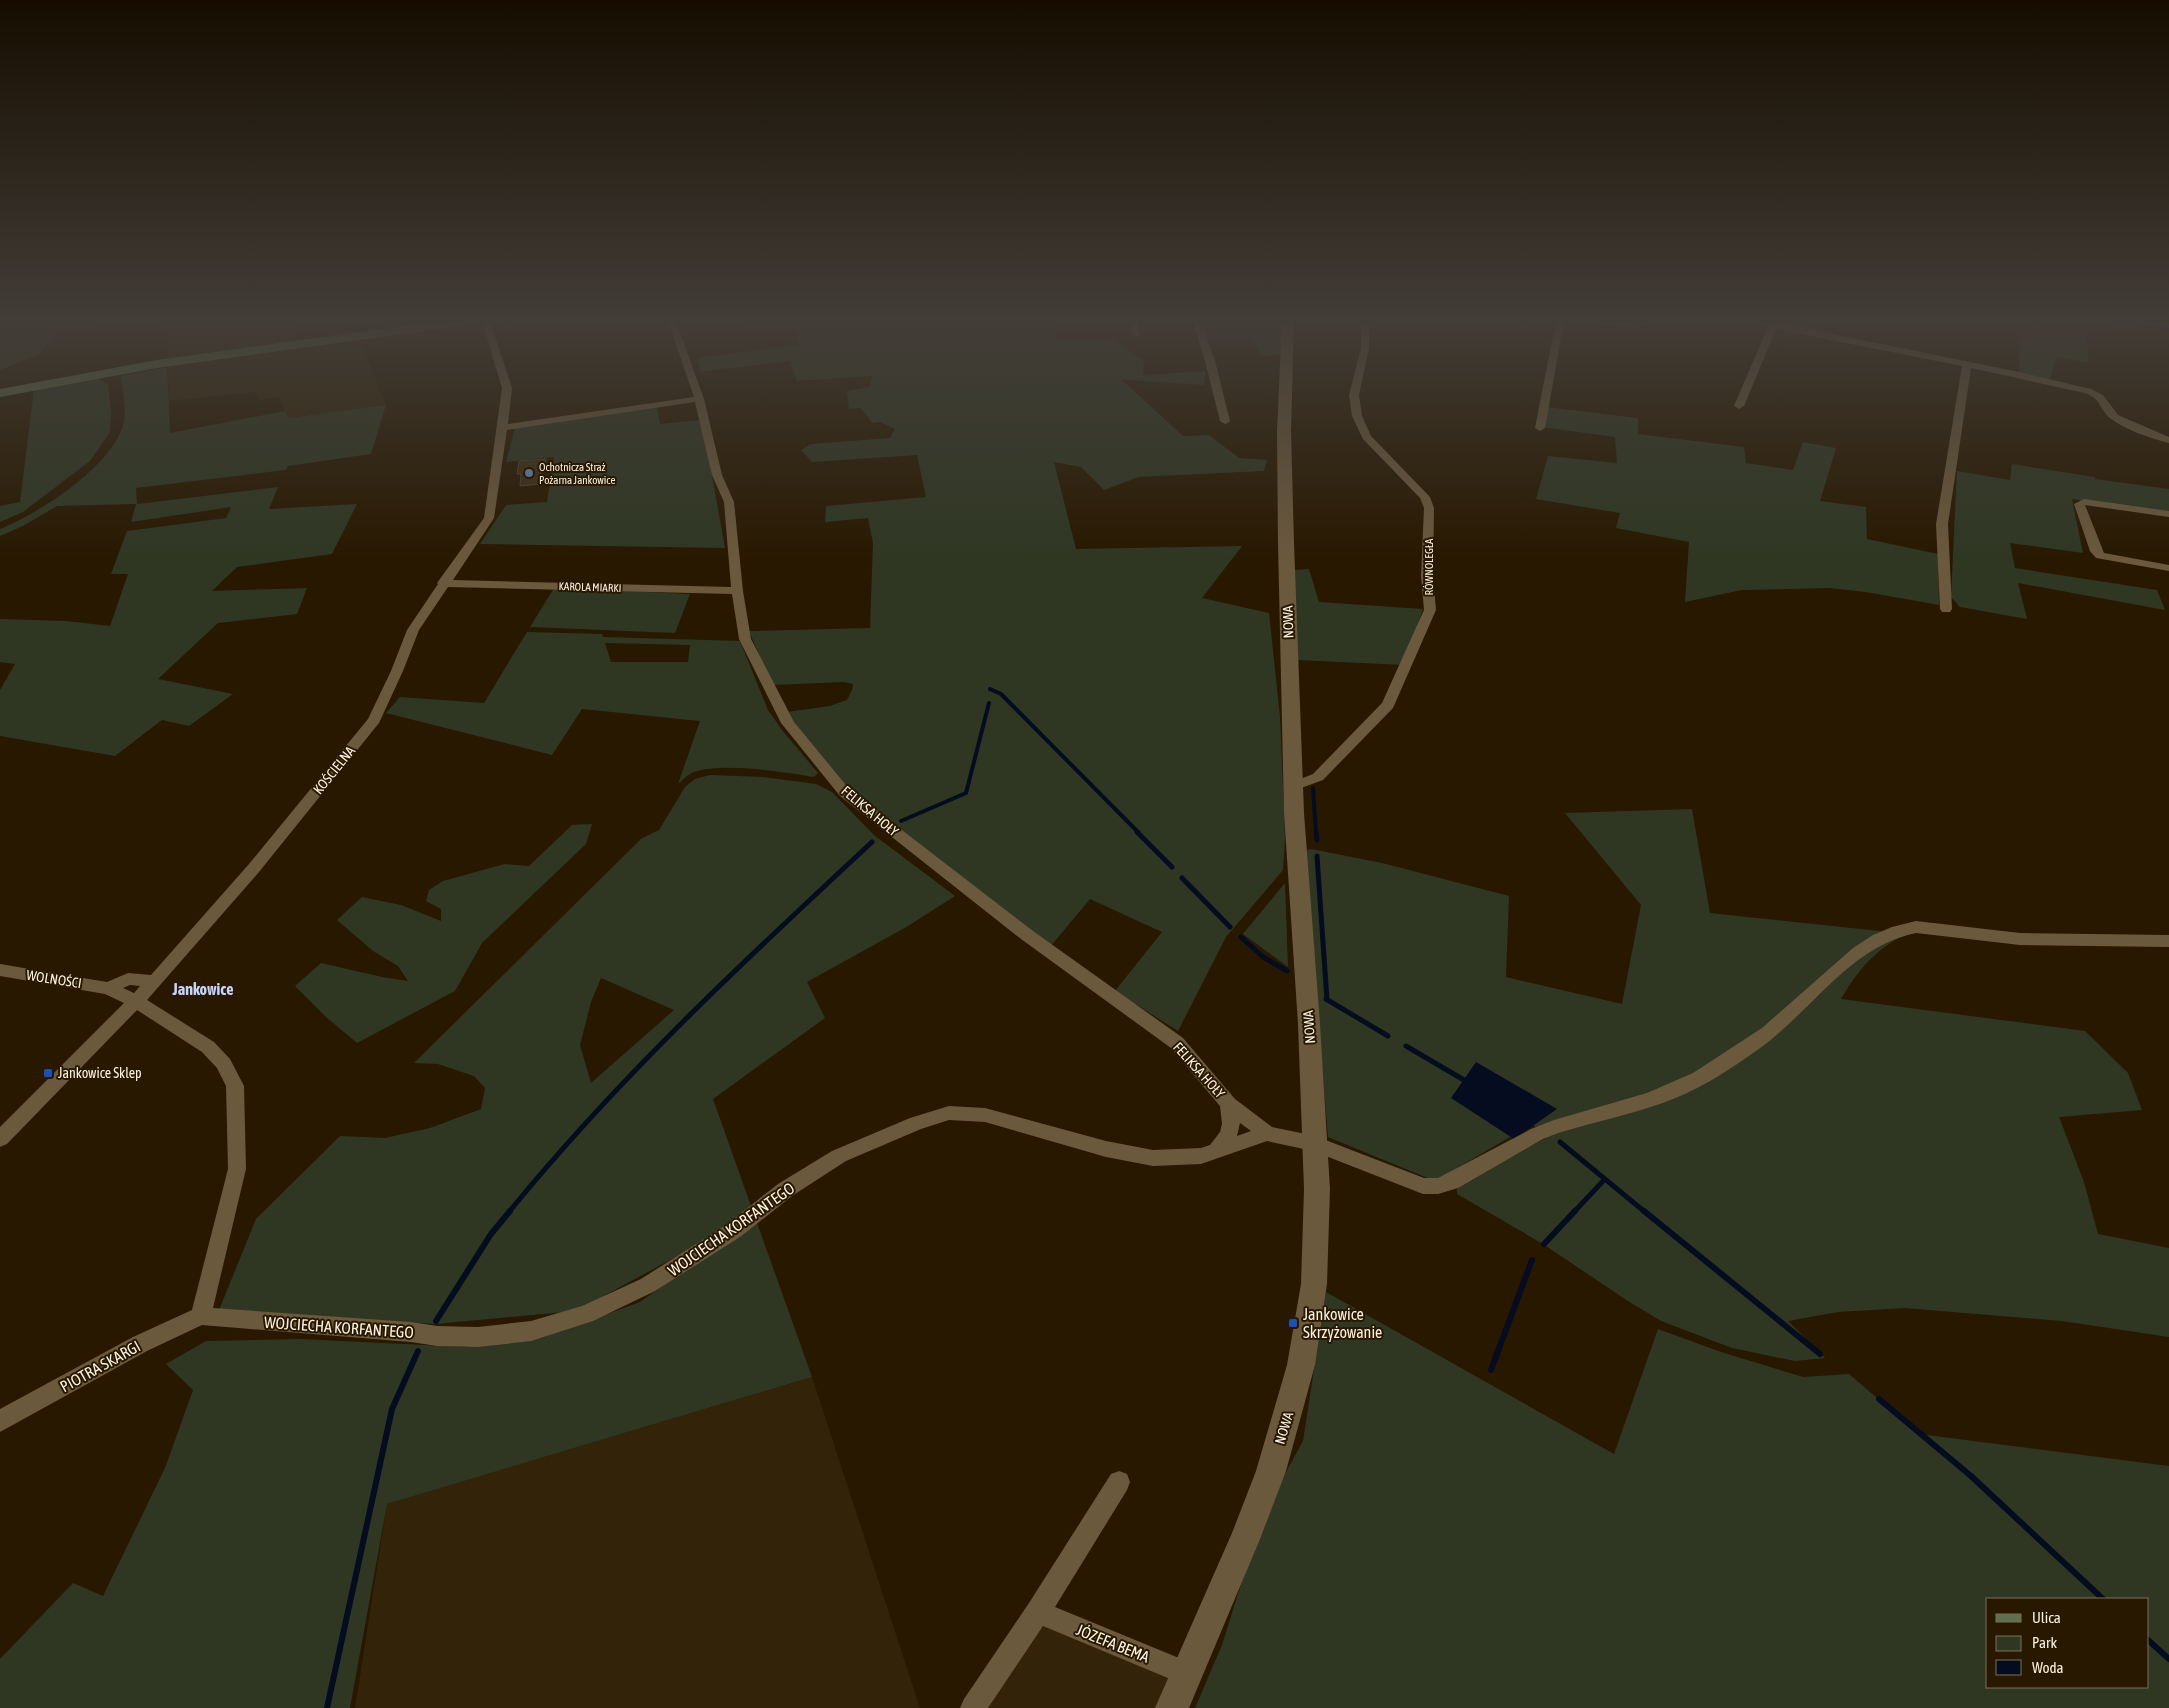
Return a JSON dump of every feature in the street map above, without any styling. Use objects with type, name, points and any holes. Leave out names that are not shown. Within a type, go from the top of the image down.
[{"type":"street","name":"KOŚCIELNA","points":[[0,1140],[137,1002],[254,868],[374,720],[397,671],[413,630],[488,518],[505,401]]},
{"type":"street","points":[[502,428],[687,401]]},
{"type":"street","name":"FELIKSA HOŁY","points":[[699,401],[717,475],[729,502],[736,591],[745,639],[788,723],[844,792],[1028,936],[1177,1043],[1229,1104],[1267,1133]]},
{"type":"street","points":[[1220,401],[1225,421]]},
{"type":"street","name":"NOWA","points":[[1172,1708],[1245,1538],[1271,1471],[1301,1365],[1314,1284],[1317,1207],[1315,1144],[1293,787],[1284,452],[1286,401]]},
{"type":"street","name":"RÓWNOLEGŁA","points":[[1293,787],[1322,773],[1388,705],[1430,610],[1427,576],[1430,508],[1425,497],[1367,437],[1357,416],[1355,401]]},
{"type":"street","points":[[1540,428],[1545,401]]},
{"type":"street","points":[[1739,406],[1741,401]]},
{"type":"street","points":[[1946,609],[1942,524],[1961,401]]},
{"type":"street","points":[[2105,401],[2107,411],[2112,415],[2169,440]]},
{"type":"street","points":[[2169,514],[2084,502],[2079,504],[2096,551],[2100,556],[2169,568]]},
{"type":"street","name":"KAROLA MIARKI","points":[[443,583],[736,591]]},
{"type":"street","points":[[1267,1133],[1315,1144],[1423,1186],[1438,1186],[1451,1182],[1537,1134],[1554,1127],[1663,1095],[1688,1084],[1734,1057],[1772,1030],[1868,944],[1892,931],[1916,926],[2020,939],[2169,941]]},
{"type":"street","name":"WOLNOŚCI","points":[[0,970],[108,988],[137,1002]]},
{"type":"street","points":[[108,988],[128,979],[154,982]]},
{"type":"street","points":[[137,1002],[208,1047],[224,1064],[235,1086],[237,1169],[201,1316]]},
{"type":"street","points":[[1217,1150],[1230,1135],[1232,1122],[1229,1104]]},
{"type":"street","name":"WOJCIECHA KORFANTEGO","points":[[201,1316],[410,1332],[437,1336],[478,1337],[531,1331],[586,1314],[648,1286],[733,1231],[785,1190],[839,1156],[916,1123],[949,1114],[985,1115],[1106,1150],[1153,1158],[1201,1156],[1267,1133]]},
{"type":"street","name":"PIOTRA SKARGI","points":[[0,1421],[140,1344],[201,1316]]},
{"type":"street","points":[[973,1708],[1038,1612],[1119,1482]]},
{"type":"street","name":"JÓZEFA BEMA","points":[[1038,1612],[1187,1674]]},
{"type":"shaded area","points":[[281,401],[384,401],[386,405],[288,418]]},
{"type":"shaded area","points":[[812,1377],[920,1708],[355,1708],[387,1504]]},
{"type":"shaded area","points":[[1038,1612],[1183,1660],[1161,1708],[973,1708]]},
{"type":"green space","points":[[33,401],[110,401],[110,432],[90,461],[23,512],[0,522],[0,506],[20,502]]},
{"type":"green space","points":[[124,401],[169,401],[170,433],[285,411],[288,418],[386,405],[371,454],[288,466],[286,470],[136,488],[137,504],[278,487],[269,509],[357,504],[332,554],[237,567],[212,591],[307,588],[297,614],[218,623],[158,679],[233,694],[189,726],[162,720],[115,756],[0,736],[0,690],[15,664],[0,662],[0,619],[66,621],[110,626],[128,574],[111,574],[127,531],[226,518],[231,507],[131,522],[136,504],[57,506],[23,526],[0,536],[0,529],[54,500],[91,471],[106,455],[117,439],[124,422]]},
{"type":"green space","points":[[848,401],[1145,401],[1183,436],[1209,435],[1239,458],[1267,460],[1264,471],[1139,477],[1104,490],[1081,467],[1054,462],[1076,549],[1242,546],[1202,598],[1269,613],[1280,717],[1285,838],[1283,870],[1226,937],[1178,1031],[1115,991],[1162,932],[1090,899],[1050,947],[847,792],[791,720],[787,712],[830,706],[847,700],[853,684],[843,682],[772,685],[749,631],[870,628],[873,543],[868,518],[825,522],[826,506],[926,497],[917,455],[812,462],[801,450],[811,444],[890,438],[895,429],[880,422],[872,423],[861,408],[849,409]]},
{"type":"green space","points":[[656,405],[660,424],[702,420],[725,548],[480,544],[506,505],[547,502],[554,457],[506,462],[515,428]]},
{"type":"green space","points":[[1545,407],[1638,418],[1638,434],[1744,447],[1746,463],[1793,470],[1803,442],[1836,448],[1820,501],[1866,507],[1867,539],[1938,554],[1939,605],[1866,592],[1829,588],[1742,590],[1685,602],[1689,542],[1616,528],[1620,513],[1536,499],[1548,456],[1617,463],[1615,437],[1542,427]]},
{"type":"green space","points":[[2012,464],[2095,477],[2095,479],[2169,489],[2169,513],[2072,499],[2083,553],[2010,543],[2015,568],[2157,590],[2165,610],[2018,583],[2027,619],[1960,607],[1951,597],[1957,471],[2010,480]]},
{"type":"green space","points":[[1309,569],[1319,602],[1423,609],[1404,665],[1297,660],[1293,570]]},
{"type":"green space","points":[[554,588],[690,594],[675,633],[530,627]]},
{"type":"green space","points":[[527,632],[602,634],[603,637],[740,641],[768,710],[818,773],[814,777],[754,769],[706,769],[694,772],[678,784],[700,721],[582,709],[552,755],[386,713],[400,697],[484,703]],"holes":[[[605,643],[690,645],[688,662],[611,662]]]},
{"type":"green space","points":[[710,775],[763,777],[816,784],[832,792],[875,836],[955,896],[908,926],[807,982],[825,1018],[713,1099],[751,1206],[714,1236],[576,1311],[435,1324],[219,1310],[256,1219],[340,1136],[385,1138],[430,1128],[481,1109],[485,1088],[474,1076],[438,1064],[414,1063],[641,839],[659,830],[685,787],[695,779]],"holes":[[[601,978],[674,1010],[591,1083],[580,1045],[591,1002]]]},
{"type":"green space","points":[[1692,809],[1710,913],[1908,934],[1887,945],[1869,960],[1841,999],[2085,1031],[2128,1073],[2142,1110],[2059,1117],[2084,1182],[2098,1234],[2169,1248],[2169,1337],[2062,1321],[1905,1308],[1838,1312],[1788,1321],[1825,1358],[1795,1361],[1732,1348],[1661,1321],[1543,1244],[1457,1194],[1457,1185],[1548,1137],[1532,1124],[1435,1181],[1328,1137],[1304,851],[1311,849],[1382,863],[1509,896],[1506,977],[1622,1004],[1641,905],[1565,813]]},
{"type":"green space","points":[[592,824],[586,844],[482,943],[455,991],[357,1043],[326,1017],[295,986],[321,963],[408,981],[398,966],[373,951],[337,920],[362,897],[401,905],[441,921],[441,909],[426,901],[429,890],[443,881],[505,864],[529,866],[572,825]]},
{"type":"green space","points":[[1285,883],[1288,967],[1243,934]]},
{"type":"green space","points":[[756,1220],[812,1377],[387,1504],[350,1708],[0,1708],[0,1659],[73,1583],[103,1596],[165,1468],[193,1390],[166,1364],[206,1341],[301,1339],[465,1347],[597,1318],[640,1302]]},
{"type":"green space","points":[[1326,1292],[1614,1454],[1658,1329],[1721,1352],[1803,1377],[1849,1374],[1919,1434],[2169,1466],[2169,1708],[1195,1708],[1222,1645],[1263,1514],[1303,1441]]},
{"type":"water","points":[[1476,1062],[1557,1109],[1514,1139],[1451,1098]]},
{"type":"building","name":"Ochotnicza Straż Pożarna Jankowice","points":[[546,459],[544,472],[541,472],[540,484],[520,486],[521,474],[517,474],[519,461]]},
{"type":"waterway","points":[[990,689],[1001,694],[1139,833]]},
{"type":"waterway","points":[[901,821],[966,793],[989,703]]},
{"type":"waterway","points":[[1313,788],[1316,833]]},
{"type":"waterway","points":[[1137,832],[1172,867]]},
{"type":"waterway","points":[[1316,832],[1317,840]]},
{"type":"waterway","points":[[509,1212],[551,1162],[638,1067],[730,976],[872,842]]},
{"type":"waterway","points":[[1317,856],[1327,1000]]},
{"type":"waterway","points":[[1182,878],[1230,927]]},
{"type":"waterway","points":[[1241,937],[1263,957],[1287,971]]},
{"type":"waterway","points":[[1327,1000],[1388,1036]]},
{"type":"waterway","points":[[1406,1046],[1464,1080]]},
{"type":"waterway","points":[[1560,1142],[1605,1179]]},
{"type":"waterway","points":[[1574,1212],[1605,1179]]},
{"type":"waterway","points":[[1605,1179],[1645,1212]]},
{"type":"waterway","points":[[436,1321],[491,1234],[510,1211]]},
{"type":"waterway","points":[[1544,1244],[1575,1211]]},
{"type":"waterway","points":[[1644,1211],[1820,1354]]},
{"type":"waterway","points":[[1491,1370],[1532,1260]]},
{"type":"waterway","points":[[327,1708],[392,1409],[418,1351]]},
{"type":"waterway","points":[[1879,1399],[1971,1476],[2102,1598]]},
{"type":"waterway","points":[[2149,1641],[2169,1659]]},
{"type":"place","name":"Ochotnicza Straż Pożarna Jankowice","points":[[529,473]]},
{"type":"place","name":"Jankowice Sklep","points":[[48,1073]]},
{"type":"place","name":"Jankowice Skrzyżowanie","points":[[1293,1323]]},
{"type":"district","name":"Jankowice","points":[[203,989]]}]
